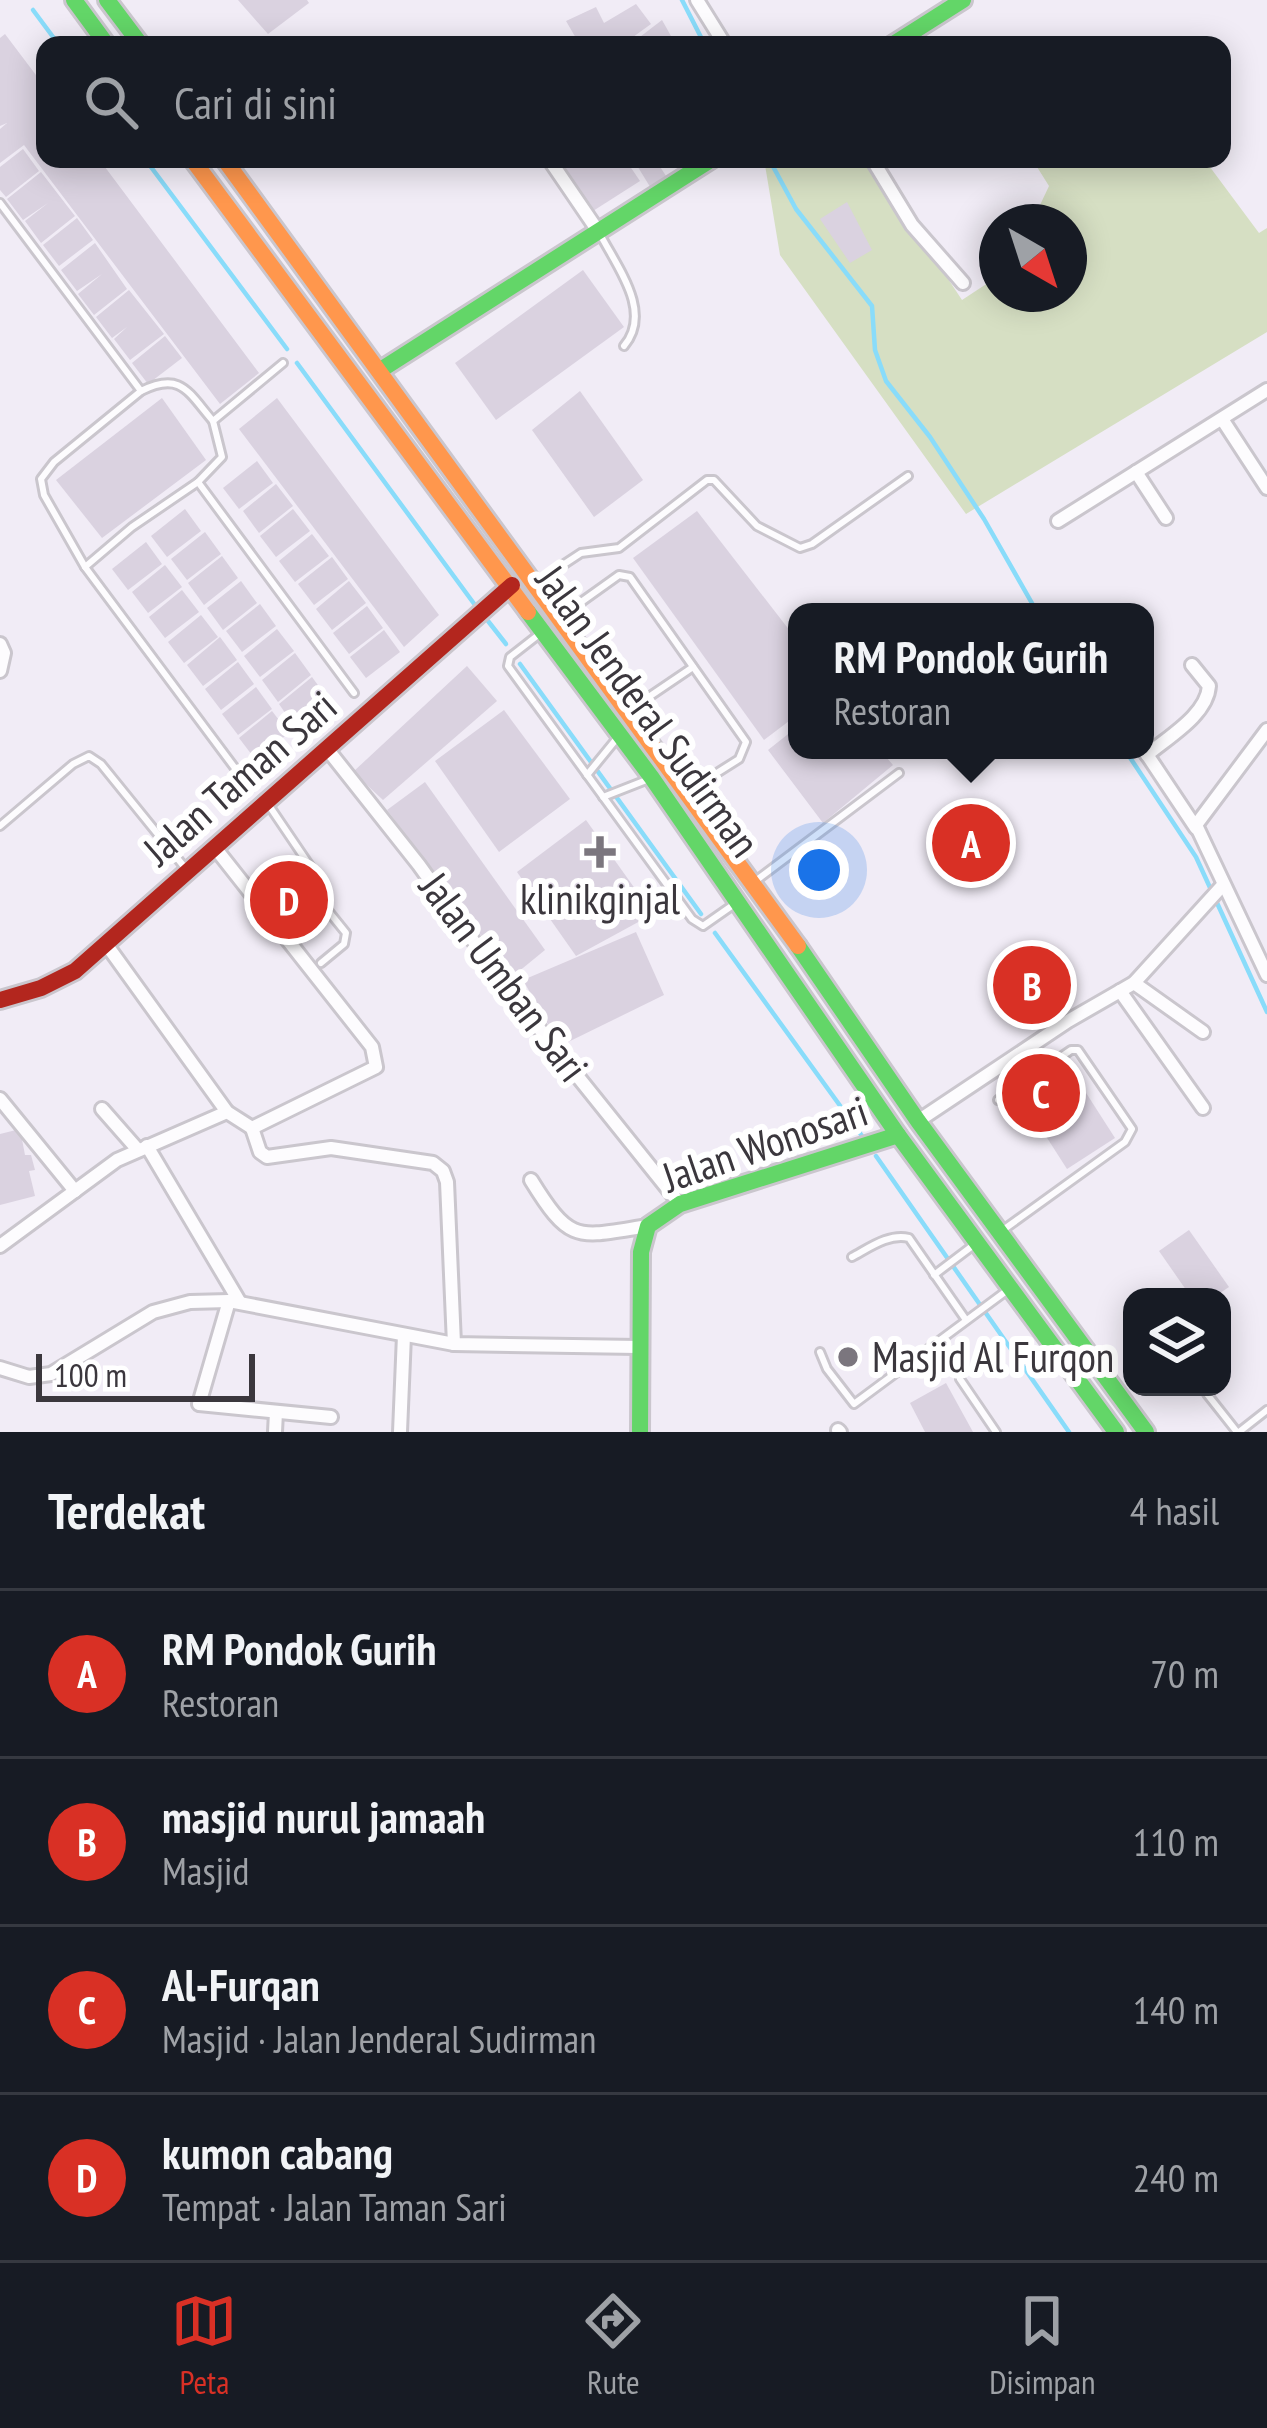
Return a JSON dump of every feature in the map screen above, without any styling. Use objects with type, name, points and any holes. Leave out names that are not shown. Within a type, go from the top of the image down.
[{"type":"main road","points":[[74,0],[100,36]]},
{"type":"main road","points":[[906,36],[963,0]]},
{"type":"main road","points":[[117,3],[136,36]]},
{"type":"main road","name":"Jalan Jenderal Sudirman","points":[[199,168],[512,585],[740,900],[971,1247],[1012,1288],[1116,1432]]},
{"type":"main road","name":"Jalan Jenderal Sudirman","points":[[231,168],[754,882],[919,1121],[1146,1432]]},
{"type":"main road","points":[[379,371],[698,168]]},
{"type":"main road","name":"Jalan Taman Sari","points":[[0,1000],[58,981],[106,944],[512,585]]},
{"type":"main road","name":"Jalan Wonosari","points":[[640,1432],[641,1252],[648,1226],[680,1204],[898,1136]]},
{"type":"street","points":[[697,0],[719,36]]},
{"type":"street","points":[[555,168],[598,231]]},
{"type":"street","points":[[877,168],[912,225],[963,283]]},
{"type":"street","points":[[1058,521],[1267,391]]},
{"type":"street","points":[[1222,419],[1267,488]]},
{"type":"street","points":[[1136,472],[1166,518]]},
{"type":"street","points":[[0,644],[4,653],[0,671]]},
{"type":"street","points":[[1154,746],[1194,716],[1209,695],[1207,682],[1192,665]]},
{"type":"street","points":[[1197,829],[1267,730]]},
{"type":"street","name":"Jalan Umban Sari","points":[[328,750],[419,865],[510,992],[680,1204]]},
{"type":"street","points":[[1151,759],[1197,829],[1263,953],[1267,976]]},
{"type":"street","points":[[216,849],[378,1060],[376,1067],[252,1128]]},
{"type":"street","points":[[919,1121],[1134,983],[1223,885]]},
{"type":"street","points":[[106,944],[227,1112],[252,1128],[264,1156],[331,1148],[433,1163],[443,1171],[454,1344]]},
{"type":"street","points":[[1134,983],[1203,1032]]},
{"type":"street","points":[[1120,991],[1203,1108]]},
{"type":"street","points":[[0,1100],[75,1191]]},
{"type":"street","points":[[102,1109],[142,1148],[234,1301],[199,1404],[331,1417]]},
{"type":"street","points":[[0,1246],[103,1169],[227,1112]]},
{"type":"street","points":[[530,1180],[557,1218],[574,1232],[648,1226]]},
{"type":"street","points":[[0,1368],[29,1377],[51,1374],[154,1312],[178,1304],[234,1301],[454,1344],[638,1347]]},
{"type":"street","points":[[400,1432],[404,1335]]},
{"type":"street","points":[[275,1432],[276,1412]]},
{"type":"lane","points":[[0,203],[141,392]]},
{"type":"lane","points":[[598,231],[637,314],[635,329],[624,346]]},
{"type":"lane","points":[[213,421],[283,363]]},
{"type":"lane","points":[[85,567],[132,527],[198,482],[222,457],[213,421],[188,391],[173,382],[158,382],[141,392],[54,462],[41,479],[44,495],[85,567],[246,783]]},
{"type":"lane","points":[[535,584],[581,554],[619,548],[707,479],[714,480],[768,534],[800,548],[908,476]]},
{"type":"lane","points":[[198,482],[354,693]]},
{"type":"lane","points":[[560,617],[620,575],[627,575],[746,748],[739,759],[687,792]]},
{"type":"lane","points":[[544,630],[510,657],[508,666],[696,922],[706,925],[740,900]]},
{"type":"lane","points":[[629,710],[692,667]]},
{"type":"lane","points":[[589,773],[620,734]]},
{"type":"lane","points":[[0,826],[88,756],[101,764],[188,872]]},
{"type":"lane","points":[[754,882],[899,773]]},
{"type":"lane","points":[[605,796],[652,778]]},
{"type":"lane","points":[[268,804],[312,869],[317,897],[346,933],[344,944],[322,963]]},
{"type":"lane","points":[[998,1100],[1071,1050],[1078,1050],[1132,1129],[1125,1142],[1000,1233]]},
{"type":"lane","points":[[852,1257],[899,1236],[909,1238],[966,1320]]},
{"type":"lane","points":[[934,1275],[971,1247]]},
{"type":"lane","points":[[820,1352],[827,1370],[854,1404],[1012,1288]]},
{"type":"lane","points":[[960,1379],[996,1432]]},
{"type":"lane","points":[[1209,1396],[1238,1432],[1267,1410]]},
{"type":"green space","points":[[766,168],[875,168],[962,300],[979,289],[979,312],[1087,312],[1087,204],[1040,204],[1049,186],[1038,168],[1211,168],[1259,233],[1267,228],[1267,332],[966,514],[780,255]]},
{"type":"building","points":[[238,0],[307,0],[309,3],[268,34]]},
{"type":"building","points":[[636,4],[651,24],[634,36],[575,36],[566,21],[596,7],[604,23]]},
{"type":"building","points":[[662,20],[671,36],[641,36]]},
{"type":"building","points":[[5,34],[36,75],[36,161],[24,145],[0,163],[0,129],[7,123],[0,126],[0,38]]},
{"type":"building","points":[[23,149],[39,171],[6,197],[0,190],[0,167]]},
{"type":"building","points":[[41,168],[106,168],[259,373],[220,404]]},
{"type":"building","points":[[563,168],[631,168],[640,181],[593,211]]},
{"type":"building","points":[[639,168],[661,168],[668,179],[652,190]]},
{"type":"building","points":[[41,172],[75,216],[41,243],[25,221],[48,203],[23,220],[7,199]]},
{"type":"building","points":[[847,202],[872,250],[850,263],[820,219]]},
{"type":"building","points":[[77,218],[93,240],[59,266],[43,245]]},
{"type":"building","points":[[95,243],[127,289],[94,315],[78,294],[102,274],[77,291],[61,270]]},
{"type":"building","points":[[583,270],[624,327],[496,420],[455,363]]},
{"type":"building","points":[[129,290],[164,334],[130,360],[114,339],[127,327],[112,338],[96,317]]},
{"type":"building","points":[[165,336],[182,358],[148,384],[132,363]]},
{"type":"building","points":[[580,391],[643,480],[594,517],[532,430]]},
{"type":"building","points":[[162,398],[206,460],[102,538],[56,480]]},
{"type":"building","points":[[277,398],[439,615],[404,647],[239,429]]},
{"type":"building","points":[[257,461],[273,483],[239,509],[223,488]]},
{"type":"building","points":[[276,484],[293,506],[259,533],[243,511]]},
{"type":"building","points":[[185,509],[201,531],[167,557],[151,536]]},
{"type":"building","points":[[293,509],[310,531],[276,557],[260,536]]},
{"type":"building","points":[[697,511],[788,628],[788,722],[764,740],[633,558]]},
{"type":"building","points":[[205,532],[221,554],[187,580],[171,559]]},
{"type":"building","points":[[312,534],[329,556],[295,582],[279,561]]},
{"type":"building","points":[[146,542],[162,564],[128,590],[112,569]]},
{"type":"building","points":[[222,556],[238,578],[204,605],[188,583]]},
{"type":"building","points":[[332,557],[348,579],[314,605],[298,584]]},
{"type":"building","points":[[165,565],[182,587],[148,613],[132,592]]},
{"type":"building","points":[[241,581],[257,603],[223,630],[207,608]]},
{"type":"building","points":[[349,581],[366,603],[332,630],[316,609]]},
{"type":"building","points":[[182,590],[199,612],[165,638],[149,617]]},
{"type":"building","points":[[260,604],[276,626],[242,652],[226,631]]},
{"type":"building","points":[[367,606],[383,628],[349,654],[333,633]]},
{"type":"building","points":[[201,615],[218,637],[184,663],[168,642]]},
{"type":"building","points":[[277,629],[294,651],[260,677],[244,656]]},
{"type":"building","points":[[384,630],[400,652],[366,678],[350,657]]},
{"type":"building","points":[[220,637],[237,660],[203,686],[187,665]]},
{"type":"building","points":[[295,653],[311,675],[278,702],[262,680]]},
{"type":"building","points":[[238,662],[254,684],[221,710],[205,689]]},
{"type":"building","points":[[467,666],[497,701],[383,800],[353,772]]},
{"type":"building","points":[[312,677],[328,699],[294,726],[279,704]]},
{"type":"building","points":[[256,687],[272,709],[238,735],[222,714]]},
{"type":"building","points":[[504,710],[570,799],[499,852],[435,761]]},
{"type":"building","points":[[272,711],[289,733],[255,759],[239,738]]},
{"type":"building","points":[[788,734],[788,759],[888,759],[893,765],[823,823],[768,750]]},
{"type":"building","points":[[425,782],[545,950],[512,977],[387,810]]},
{"type":"building","points":[[586,820],[653,914],[576,956],[517,872]]},
{"type":"building","points":[[301,893],[280,917],[267,907]]},
{"type":"building","points":[[305,901],[317,920],[298,934],[288,916]]},
{"type":"building","points":[[636,932],[664,995],[560,1046],[523,980]]},
{"type":"building","points":[[1063,1057],[1115,1138],[1067,1169],[1017,1091]]},
{"type":"building","points":[[20,1129],[25,1155],[31,1155],[35,1170],[29,1171],[35,1196],[0,1205],[0,1134]]},
{"type":"building","points":[[1189,1230],[1229,1287],[1185,1288],[1159,1251]]},
{"type":"building","points":[[946,1383],[973,1432],[925,1432],[910,1403]]},
{"type":"waterway","points":[[682,0],[700,36]]},
{"type":"waterway","points":[[33,10],[52,36]]},
{"type":"waterway","points":[[152,168],[287,349]]},
{"type":"waterway","points":[[774,168],[796,209],[872,306],[875,350],[886,381],[984,519],[1032,603]]},
{"type":"waterway","points":[[297,363],[475,605]]},
{"type":"waterway","points":[[488,621],[506,644]]},
{"type":"waterway","points":[[520,664],[701,914]]},
{"type":"waterway","points":[[1131,759],[1196,857],[1267,1012]]},
{"type":"waterway","points":[[715,933],[862,1136]]},
{"type":"waterway","points":[[876,1156],[1069,1432]]},
{"type":"traffic: fast","points":[[74,0],[100,36]]},
{"type":"traffic: fast","points":[[107,0],[134,36]]},
{"type":"traffic: fast","points":[[906,36],[963,0]]},
{"type":"traffic: fast","points":[[379,371],[698,168]]},
{"type":"traffic: fast","points":[[528,612],[652,778],[898,1135],[1116,1432]]},
{"type":"traffic: fast","points":[[798,946],[918,1121],[1146,1432]]},
{"type":"traffic: fast","points":[[640,1432],[641,1252],[648,1226],[680,1204],[898,1135]]},
{"type":"traffic: slow","points":[[199,168],[528,612]]},
{"type":"traffic: slow","points":[[231,168],[798,946]]},
{"type":"traffic: jam","points":[[0,1000],[75,971],[512,585]]},
{"type":"place","name":"RM Pondok Gurih","points":[[971,843]]},
{"type":"place","name":"klinikginjal","points":[[600,852]]},
{"type":"place","name":"kumon cabang","points":[[289,900]]},
{"type":"place","name":"masjid nurul jamaah","points":[[1032,985]]},
{"type":"place","name":"Al-Furqan","points":[[1041,1093]]},
{"type":"place","name":"Masjid Al Furqon","points":[[848,1357]]}]
